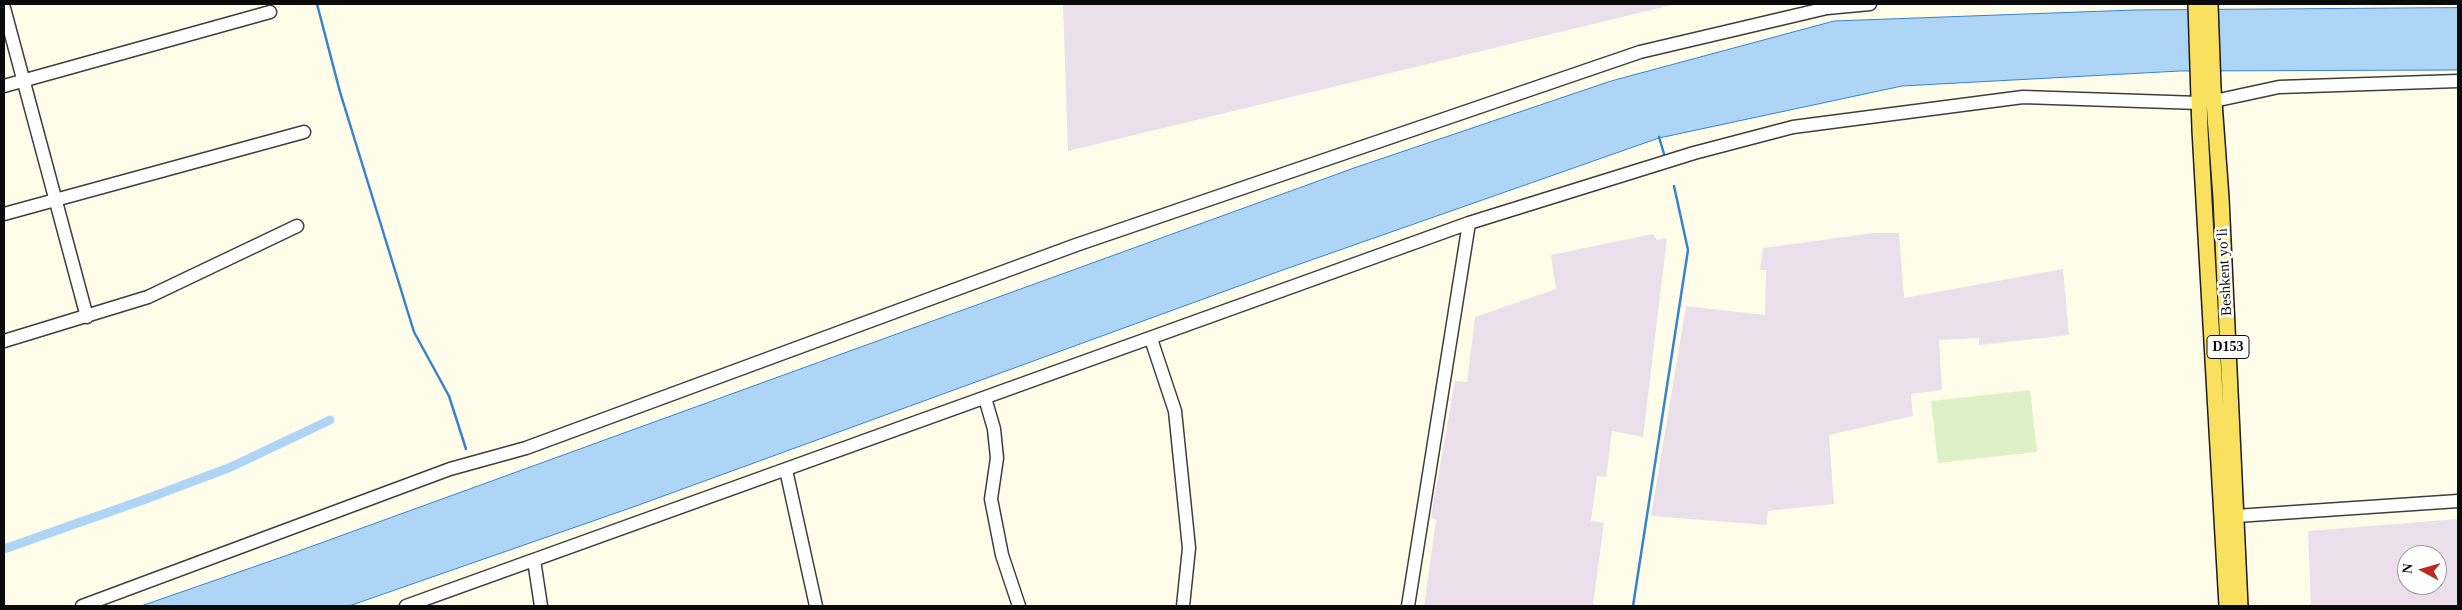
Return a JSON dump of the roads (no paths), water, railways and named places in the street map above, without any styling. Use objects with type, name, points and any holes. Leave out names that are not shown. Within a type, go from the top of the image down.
[{"type":"main road","name":"D153","points":[[2196,4],[2206,95]]},
{"type":"main road","name":"D153","points":[[2206,95],[2210,4]]},
{"type":"main road","name":"Beshkent yoʻli","points":[[2206,95],[2225,272],[2240,606]]},
{"type":"main road","name":"Beshkent yoʻli","points":[[2206,95],[2208,273],[2227,606]]},
{"type":"main road","points":[[2208,273],[2225,272]]},
{"type":"street","points":[[82,606],[450,469],[526,448],[1076,245],[1640,52],[1827,8],[1870,4]]},
{"type":"street","points":[[4,8],[87,317]]},
{"type":"street","points":[[4,86],[270,12]]},
{"type":"street","points":[[406,606],[1469,223],[1694,153],[1793,127],[2023,97],[2206,95],[2279,87],[2458,81]]},
{"type":"street","points":[[4,214],[304,132]]},
{"type":"street","points":[[1408,606],[1469,223]]},
{"type":"street","points":[[4,340],[87,317],[148,297],[297,226]]},
{"type":"street","points":[[1151,339],[1175,411],[1189,548],[1183,606]]},
{"type":"street","points":[[986,398],[994,430],[997,458],[991,499],[1002,555],[1019,606]]},
{"type":"street","points":[[786,470],[816,606]]},
{"type":"street","points":[[2236,516],[2458,501]]},
{"type":"street","points":[[534,560],[541,606]]},
{"type":"water","points":[[2458,8],[2458,70],[2180,71],[1902,86],[1659,138],[1280,271],[636,506],[349,606],[141,606],[285,556],[1354,168],[1611,81],[1834,21],[2134,10]]},
{"type":"waterway","points":[[317,4],[340,92],[414,332],[449,396],[466,449]]},
{"type":"waterway","points":[[1659,137],[1664,154]]},
{"type":"waterway","points":[[1633,606],[1688,250],[1674,186]]},
{"type":"waterway","points":[[4,549],[231,467],[330,420]]}]
